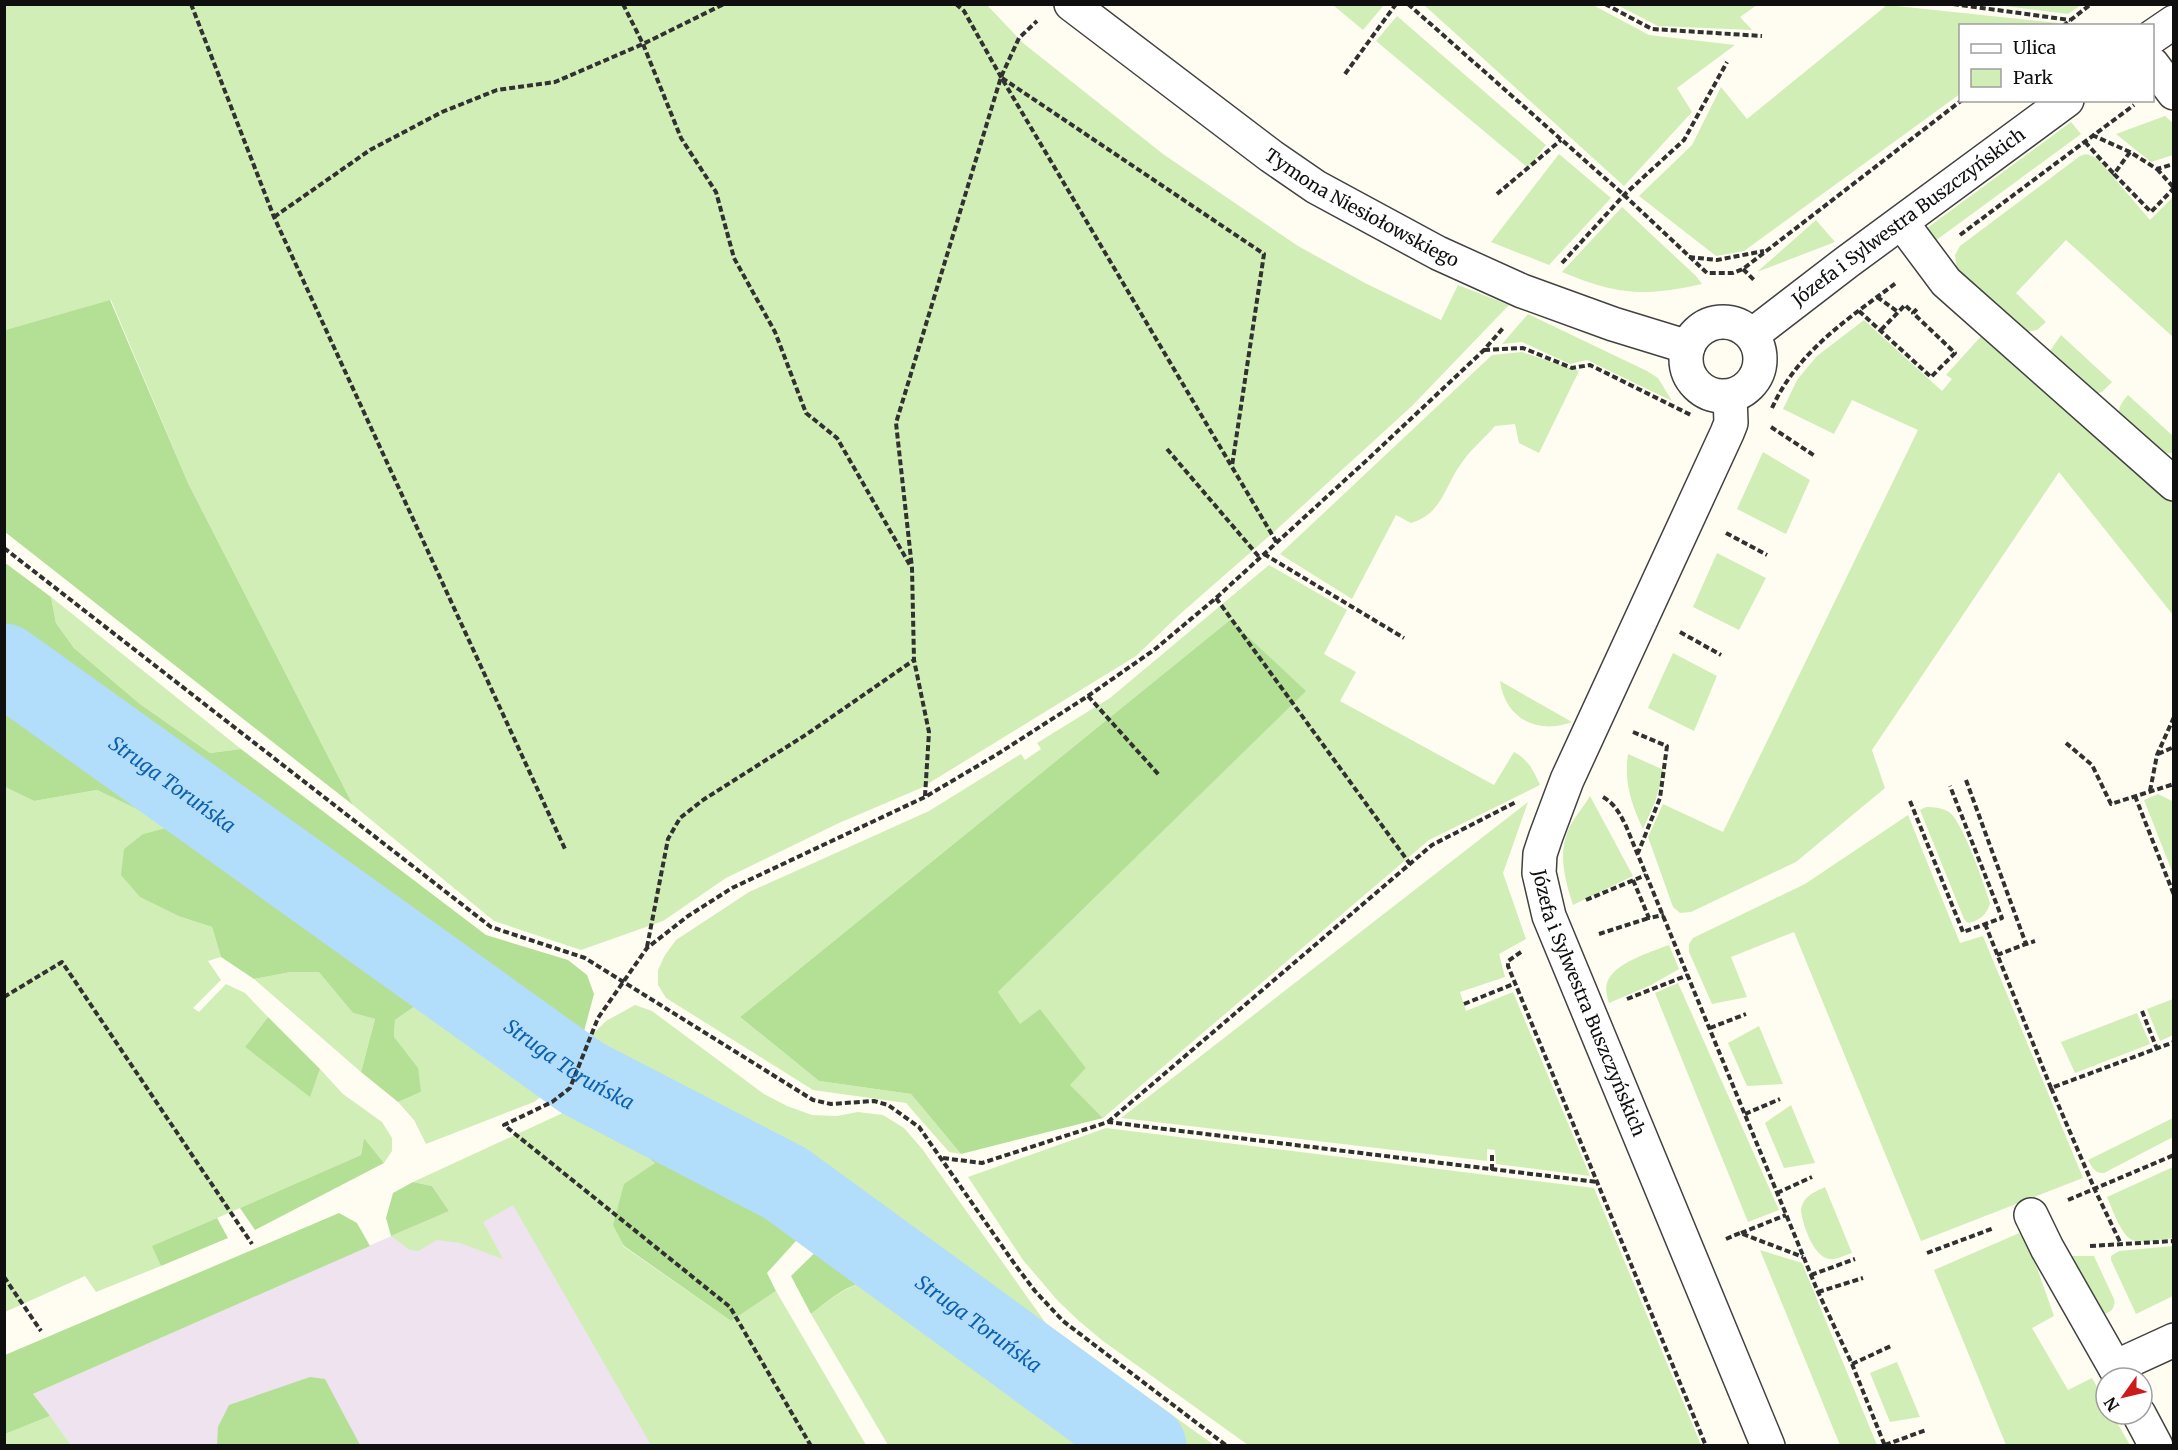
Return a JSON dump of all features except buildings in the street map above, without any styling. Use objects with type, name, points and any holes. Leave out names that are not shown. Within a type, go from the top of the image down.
[{"type":"street","name":"Tymona Niesiołowskiego","points":[[1071,4],[1271,156],[1316,187],[1438,253],[1533,294],[1613,324],[1688,347]]},
{"type":"street","points":[[2166,4],[2174,14]]},
{"type":"street","points":[[2154,37],[2174,22]]},
{"type":"street","points":[[2154,67],[2174,93]]},
{"type":"street","name":"Józefa i Sylwestra Buszczyńskich","points":[[1752,335],[2064,102]]},
{"type":"street","points":[[1902,223],[1946,282],[2174,484]]},
{"type":"street","points":[[1718,321],[1742,326],[1752,335],[1759,346],[1761,359],[1759,372],[1742,392],[1730,396],[1717,396],[1705,392],[1696,385],[1689,375],[1686,363],[1688,347],[1697,331],[1718,321]]},
{"type":"street","name":"Józefa i Sylwestra Buszczyńskich","points":[[1730,396],[1731,423],[1727,433],[1567,780],[1540,854],[1539,873],[1549,916],[1768,1446]]},
{"type":"street","points":[[2031,1215],[2047,1248],[2115,1366]]},
{"type":"street","points":[[2128,1366],[2174,1340]]},
{"type":"street","points":[[2145,1426],[2156,1446]]},
{"type":"path","points":[[191,4],[274,217],[565,849]]},
{"type":"path","points":[[623,4],[643,44],[681,138],[716,192],[734,258],[775,332],[806,412],[837,438],[912,568]]},
{"type":"path","points":[[274,217],[370,150],[442,112],[497,90],[555,82],[643,44],[724,4]]},
{"type":"path","points":[[956,4],[964,11],[1000,77],[1276,543]]},
{"type":"path","points":[[1345,74],[1396,4]]},
{"type":"path","points":[[1408,4],[1624,195],[1707,273],[1719,275],[1733,273],[1743,268],[1959,102]]},
{"type":"path","points":[[1605,4],[1652,29],[1762,36]]},
{"type":"path","points":[[1953,4],[2070,20]]},
{"type":"path","points":[[2065,24],[2091,4]]},
{"type":"path","points":[[925,797],[929,732],[914,660],[912,568],[896,423],[1000,77],[1019,38],[1041,17]]},
{"type":"path","points":[[811,1446],[730,1307],[504,1125],[552,1102],[570,1088],[598,1018],[647,948],[688,916],[732,888],[925,797],[996,755],[1154,650],[1216,598],[1483,351],[1624,195],[1684,140],[1727,62]]},
{"type":"path","points":[[1000,77],[1264,254],[1232,467]]},
{"type":"path","points":[[2064,102],[2093,136],[2130,153],[2157,169],[2174,188],[2151,212],[2085,142]]},
{"type":"path","points":[[1497,194],[1562,140]]},
{"type":"path","points":[[2114,174],[2130,153]]},
{"type":"path","points":[[2157,169],[2174,164]]},
{"type":"path","points":[[1689,257],[1717,260],[1768,250]]},
{"type":"path","points":[[1913,313],[1946,282]]},
{"type":"path","points":[[1860,311],[1931,377],[1955,353],[1905,304],[1881,330]]},
{"type":"path","points":[[1483,351],[1523,348],[1572,368],[1590,365],[1727,433]]},
{"type":"path","points":[[1765,423],[1815,456]]},
{"type":"path","points":[[1167,449],[1260,558]]},
{"type":"path","points":[[1718,528],[1767,555]]},
{"type":"path","points":[[4,548],[491,927],[585,958],[813,1100],[831,1104],[874,1101],[888,1105],[919,1127],[1022,1275],[1063,1321],[1227,1446]]},
{"type":"path","points":[[1264,554],[1404,638]]},
{"type":"path","points":[[1216,598],[1410,864]]},
{"type":"path","points":[[1673,628],[1721,655]]},
{"type":"path","points":[[647,948],[668,839],[680,818],[703,800],[807,734],[914,660]]},
{"type":"path","points":[[1088,696],[1159,775]]},
{"type":"path","points":[[2149,792],[2157,755],[2174,717]]},
{"type":"path","points":[[1627,730],[1667,746],[1674,752]]},
{"type":"path","points":[[2066,743],[2092,765],[2111,804],[2174,784]]},
{"type":"path","points":[[1638,854],[1660,798],[1667,746]]},
{"type":"path","points":[[2157,755],[2174,747]]},
{"type":"path","points":[[942,1158],[982,1163],[1108,1122],[1432,845],[1538,790],[1567,780],[1610,801],[1619,811],[1664,915],[1818,1292],[1852,1364],[1885,1445],[1926,1430]]},
{"type":"path","points":[[1966,780],[2026,944]]},
{"type":"path","points":[[1910,801],[1963,932],[2002,918],[1950,786]]},
{"type":"path","points":[[2135,796],[2174,895]]},
{"type":"path","points":[[1549,916],[1646,875]]},
{"type":"path","points":[[1633,880],[1650,918]]},
{"type":"path","points":[[1589,937],[1664,915]]},
{"type":"path","points":[[1985,924],[2051,1088],[2121,1244]]},
{"type":"path","points":[[1997,955],[2035,941]]},
{"type":"path","points":[[1527,949],[1508,961],[1508,966],[1706,1446]]},
{"type":"path","points":[[4,997],[62,962],[252,1244]]},
{"type":"path","points":[[1590,1014],[1688,975]]},
{"type":"path","points":[[1464,1004],[1515,983]]},
{"type":"path","points":[[2142,1011],[2157,1049]]},
{"type":"path","points":[[1710,1028],[1746,1014]]},
{"type":"path","points":[[2051,1088],[2174,1042]]},
{"type":"path","points":[[1745,1114],[1780,1099]]},
{"type":"path","points":[[1108,1122],[1597,1182]]},
{"type":"path","points":[[1492,1152],[1492,1170]]},
{"type":"path","points":[[1777,1193],[1812,1177]]},
{"type":"path","points":[[1689,1253],[1786,1215]]},
{"type":"path","points":[[1740,1233],[1804,1257]]},
{"type":"path","points":[[2047,1248],[2174,1241]]},
{"type":"path","points":[[1811,1275],[1855,1259]]},
{"type":"path","points":[[4,1277],[41,1331]]},
{"type":"path","points":[[1818,1292],[1863,1278]]},
{"type":"path","points":[[1852,1364],[1891,1346]]},
{"type":"shaded area","points":[[521,1179],[790,1445],[71,1445],[33,1394]]},
{"type":"green space","points":[[5,4],[987,5],[1023,43],[1163,154],[1298,246],[1365,283],[1441,320],[1458,285],[1509,305],[1412,406],[1136,656],[921,788],[839,823],[726,878],[663,921],[581,950],[494,921],[353,805],[188,483],[111,300],[5,330]]},
{"type":"green space","points":[[1333,5],[1384,5],[1363,30]]},
{"type":"green space","points":[[1424,5],[1593,5],[1649,35],[1735,45],[1677,88],[1692,112],[1624,186]]},
{"type":"green space","points":[[1617,5],[1757,5],[1740,17],[1752,30],[1658,26]]},
{"type":"green space","points":[[1887,5],[2058,23],[1959,24],[1959,95],[1744,251],[1716,256],[1639,196],[1692,145],[1721,87],[1747,119]]},
{"type":"green space","points":[[1997,5],[2081,5],[2068,14]]},
{"type":"green space","points":[[1397,16],[1546,145],[1528,168],[1376,41]]},
{"type":"green space","points":[[2165,116],[2173,123],[2173,155],[2151,162],[2116,134]]},
{"type":"green space","points":[[2071,122],[2081,134],[1931,244],[1923,231]]},
{"type":"green space","points":[[1559,154],[1611,198],[1549,265],[1491,242]]},
{"type":"green space","points":[[2086,154],[2097,158],[2150,220],[2173,197],[2173,337],[2066,240],[2016,293],[2046,322],[2037,330],[2026,332],[1957,270],[1955,255],[1960,246],[2080,156]]},
{"type":"green space","points":[[1622,207],[1702,284],[1663,291],[1631,292],[1581,280],[1562,272]]},
{"type":"green space","points":[[1816,220],[1835,242],[1757,272]]},
{"type":"green space","points":[[110,300],[188,483],[353,805],[5,532],[5,330]]},
{"type":"green space","points":[[1528,314],[1647,371],[1658,378],[1672,401],[1587,360],[1570,364],[1522,342],[1502,344]]},
{"type":"green space","points":[[1864,320],[1942,391],[1952,379],[1946,375],[1983,334],[2173,503],[2173,615],[2059,472],[1872,750],[1885,788],[1796,862],[1691,912],[1680,913],[1673,907],[1648,837],[1663,804],[1723,832],[1918,430],[1852,400],[1834,434],[1783,409],[1797,380],[1817,356]]},
{"type":"green space","points":[[2061,335],[2112,382],[2102,392],[2091,395],[2048,354]]},
{"type":"green space","points":[[1522,352],[1579,371],[1539,453],[1519,443],[1515,424],[1495,426],[1467,456],[1430,513],[1411,523],[1396,515],[1352,599],[1280,554],[1492,355]]},
{"type":"green space","points":[[2128,395],[2173,436],[2172,453],[2158,454],[2123,422],[2119,409]]},
{"type":"green space","points":[[1763,452],[1810,480],[1786,534],[1737,509]]},
{"type":"green space","points":[[1717,553],[1766,578],[1739,630],[1693,607]]},
{"type":"green space","points":[[4,562],[51,597],[56,623],[74,648],[140,704],[210,753],[241,749],[486,935],[568,960],[587,975],[594,994],[579,1050],[559,1051],[5,642]]},
{"type":"green space","points":[[1269,565],[1347,610],[1324,654],[1356,672],[1340,701],[1494,785],[1514,752],[1530,766],[1540,785],[1429,840],[1103,1118],[1069,1085],[1086,1068],[1040,1010],[1020,1025],[998,992],[1305,691],[1230,620],[740,1017],[819,1081],[911,1094],[961,1154],[949,1152],[906,1103],[813,1090],[666,998],[658,985],[658,970],[676,940],[749,892],[929,811],[1021,754],[1025,760],[1041,749],[1037,743],[1110,698]]},
{"type":"green space","points":[[51,597],[241,749],[210,753],[140,704],[74,648],[56,623]]},
{"type":"green space","points":[[1230,620],[1306,691],[998,992],[1020,1024],[1040,1009],[1086,1068],[1070,1085],[1103,1118],[961,1154],[911,1094],[819,1081],[740,1017]]},
{"type":"green space","points":[[1673,653],[1717,676],[1694,731],[1648,708]]},
{"type":"green space","points":[[5,677],[469,1006],[456,1015],[418,1004],[395,1020],[394,1037],[418,1068],[421,1092],[398,1102],[361,1072],[375,1019],[353,1013],[319,972],[291,972],[254,979],[221,957],[212,927],[181,917],[140,897],[121,875],[124,849],[143,834],[173,826],[97,790],[34,801],[5,787]]},
{"type":"green space","points":[[1500,681],[1572,722],[1559,726],[1547,726],[1525,721],[1509,705]]},
{"type":"green space","points":[[1628,754],[1664,770],[1655,802],[1643,829],[1630,793],[1627,774]]},
{"type":"green space","points":[[5,787],[34,801],[97,790],[174,826],[143,834],[181,917],[212,927],[221,957],[208,961],[221,980],[193,1008],[199,1012],[226,984],[245,993],[268,1017],[245,1047],[310,1096],[320,1069],[343,1094],[382,1122],[392,1138],[392,1151],[384,1163],[364,1138],[361,1155],[153,1246],[161,1266],[96,1292],[85,1276],[5,1312]]},
{"type":"green space","points":[[2158,794],[2172,801],[2173,805],[2173,874],[2144,800]]},
{"type":"green space","points":[[1590,796],[1633,876],[1573,905],[1564,871],[1564,845],[1570,826]]},
{"type":"green space","points":[[1528,802],[1503,873],[1526,939],[1499,954],[1505,977],[1460,992],[1466,1011],[1513,992],[1590,1176],[1496,1164],[1495,1150],[1487,1149],[1487,1161],[1121,1118]]},
{"type":"green space","points":[[1926,807],[1949,812],[1966,840],[1990,903],[1985,913],[1976,921],[1968,923],[1964,919],[1920,810]]},
{"type":"green space","points":[[1908,815],[1960,943],[1983,936],[2083,1178],[1921,1241],[1794,932],[1731,957],[1747,997],[1712,1004],[1689,952],[1689,944],[1693,938],[1805,884]]},
{"type":"green space","points":[[1669,945],[1679,969],[1651,985],[1609,1003],[1606,985],[1617,970],[1634,959]]},
{"type":"green space","points":[[319,971],[353,1013],[375,1019],[361,1072],[254,979],[291,972]]},
{"type":"green space","points":[[1678,983],[1779,1210],[1748,1222],[1655,993]]},
{"type":"green space","points":[[2173,999],[2173,1035],[2160,1041],[2147,1009]]},
{"type":"green space","points":[[418,1004],[456,1015],[469,1006],[565,1078],[534,1102],[426,1144],[414,1120],[398,1102],[421,1092],[394,1037],[395,1020]]},
{"type":"green space","points":[[635,1005],[652,1011],[764,1094],[787,1106],[812,1115],[837,1116],[858,1112],[883,1115],[904,1128],[923,1150],[1047,1325],[1214,1445],[1161,1445],[798,1180],[697,1125],[591,1036],[606,1021]]},
{"type":"green space","points":[[2137,1013],[2150,1044],[2075,1073],[2061,1042]]},
{"type":"green space","points":[[268,1017],[320,1069],[310,1097],[245,1047]]},
{"type":"green space","points":[[1759,1026],[1783,1084],[1747,1086],[1728,1043]]},
{"type":"green space","points":[[599,1096],[786,1192],[813,1222],[767,1273],[776,1291],[731,1321],[624,1246],[613,1225],[624,1184],[655,1163],[580,1105]]},
{"type":"green space","points":[[580,1105],[655,1163],[623,1246],[731,1321],[776,1291],[866,1445],[651,1445],[513,1205],[483,1222],[503,1259],[460,1243],[437,1240],[418,1251],[410,1250],[391,1236],[449,1211],[432,1186],[413,1182]]},
{"type":"green space","points":[[1791,1105],[1815,1163],[1784,1168],[1765,1123]]},
{"type":"green space","points":[[2173,1118],[2173,1137],[2104,1173],[2096,1171],[2088,1160]]},
{"type":"green space","points":[[1106,1128],[1594,1188],[1701,1445],[1248,1445],[1103,1341],[1058,1301],[1023,1260],[968,1177]]},
{"type":"green space","points":[[364,1138],[384,1163],[255,1230],[240,1208],[361,1155]]},
{"type":"green space","points":[[2173,1167],[2173,1238],[2144,1242],[2130,1239],[2118,1222],[2107,1197]]},
{"type":"green space","points":[[413,1182],[432,1186],[449,1211],[391,1236],[386,1218],[393,1193]]},
{"type":"green space","points":[[1825,1187],[1852,1253],[1835,1259],[1823,1257],[1818,1252],[1807,1232],[1801,1211],[1806,1199]]},
{"type":"green space","points":[[339,1213],[357,1223],[370,1246],[33,1394],[50,1416],[5,1434],[5,1355]]},
{"type":"green space","points":[[217,1218],[228,1238],[161,1266],[152,1246]]},
{"type":"green space","points":[[2024,1231],[2054,1316],[2032,1328],[2068,1390],[2092,1378],[2094,1382],[2094,1426],[2119,1426],[2130,1445],[2006,1445],[1934,1270]]},
{"type":"green space","points":[[836,1232],[895,1279],[859,1283],[840,1293],[811,1314],[791,1276]]},
{"type":"green space","points":[[2173,1246],[2173,1296],[2136,1314],[2111,1256],[2119,1251]]},
{"type":"green space","points":[[1760,1250],[1802,1263],[1877,1445],[1840,1445]]},
{"type":"green space","points":[[2059,1256],[2094,1256],[2114,1299],[2114,1307],[2111,1311],[2103,1314]]},
{"type":"green space","points":[[878,1278],[895,1279],[1118,1445],[888,1445],[811,1314],[842,1292]]},
{"type":"green space","points":[[1897,1362],[1920,1417],[1890,1422],[1870,1373]]},
{"type":"green space","points":[[310,1377],[325,1379],[360,1445],[217,1445],[218,1427],[229,1405]]},
{"type":"green space","points":[[50,1416],[71,1445],[5,1446],[5,1434]]},
{"type":"waterway","name":"Struga Toruńska","points":[[4,664],[582,1078],[785,1183],[1146,1446]]}]
